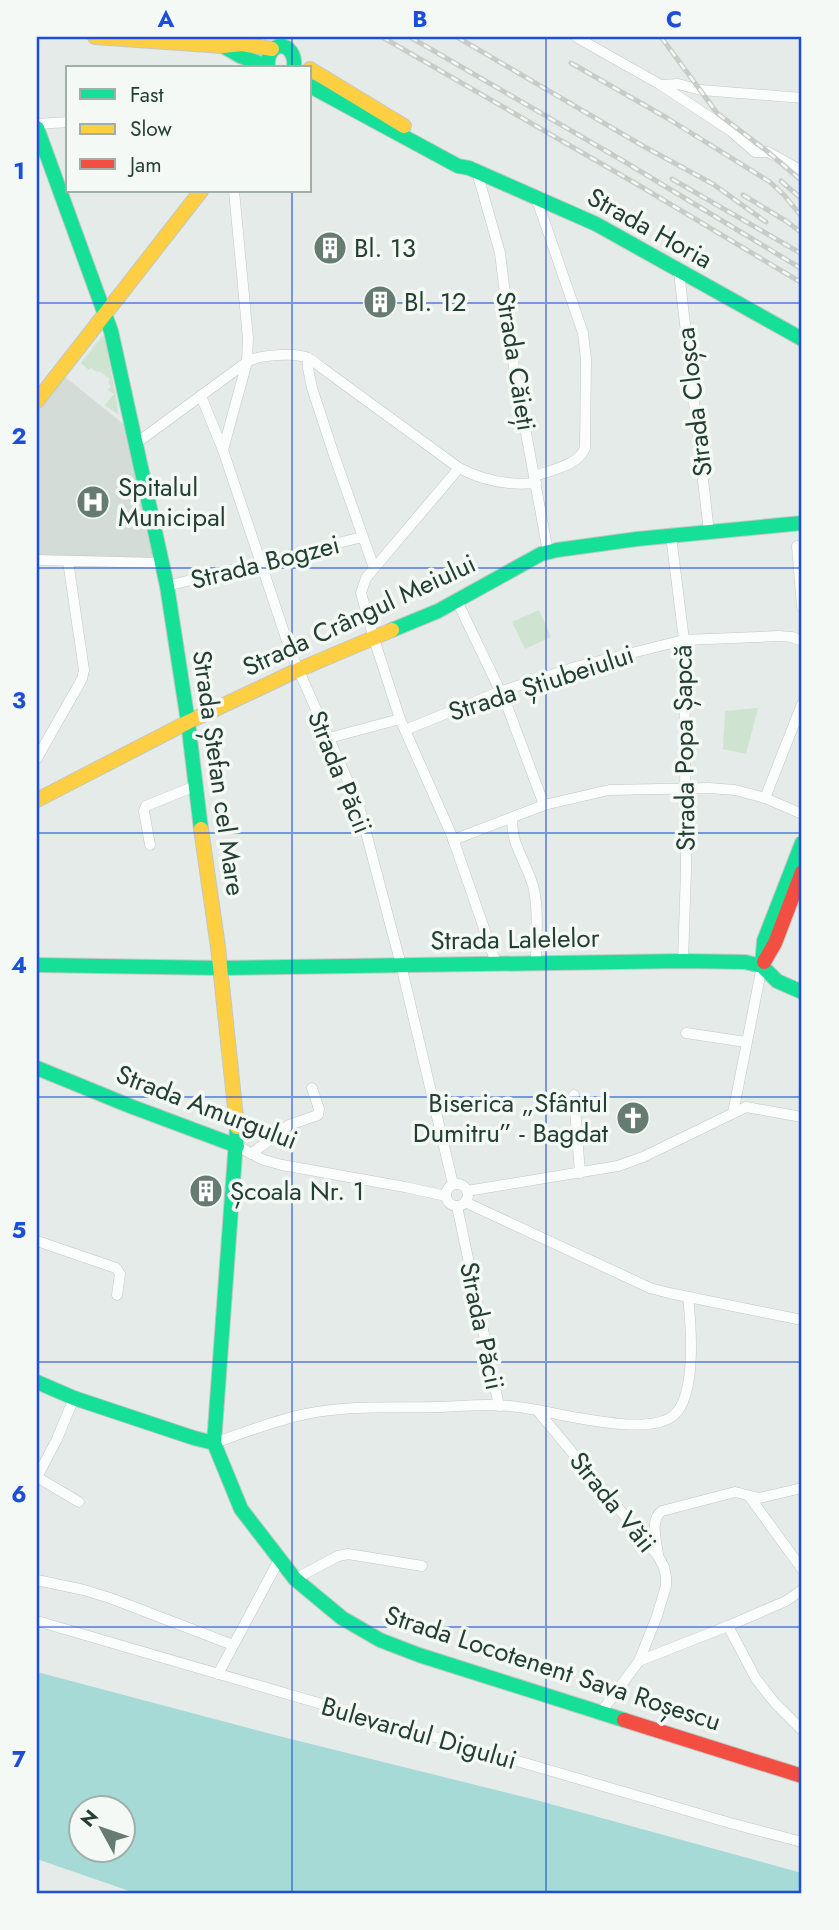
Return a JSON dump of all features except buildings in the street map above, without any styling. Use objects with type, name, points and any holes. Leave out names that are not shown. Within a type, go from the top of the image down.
[{"type":"street","points":[[95,37],[223,46],[243,43],[275,48]]},
{"type":"street","points":[[254,37],[275,48]]},
{"type":"street","points":[[576,37],[661,85],[731,131],[755,152],[768,152],[802,171]]},
{"type":"street","points":[[223,46],[265,66]]},
{"type":"street","name":"Strada Horia","points":[[275,48],[285,46],[290,49],[295,54],[295,64]]},
{"type":"street","points":[[267,66],[266,58],[275,48]]},
{"type":"street","name":"Strada Horia","points":[[312,71],[460,158],[473,170]]},
{"type":"street","points":[[661,85],[802,99]]},
{"type":"street","name":"Strada Horia","points":[[312,87],[457,166],[473,170],[596,224],[802,339]]},
{"type":"street","points":[[37,126],[66,122]]},
{"type":"street","name":"Strada Ștefan cel Mare","points":[[37,126],[106,314],[167,586],[188,722],[220,968],[237,1128],[214,1443]]},
{"type":"street","name":"Strada Căieți","points":[[473,170],[502,265],[514,368],[548,552]]},
{"type":"street","points":[[40,390],[106,314],[200,192]]},
{"type":"street","points":[[223,450],[247,362],[248,338],[234,192]]},
{"type":"street","points":[[135,444],[254,357],[301,356],[309,358],[459,468],[473,475],[495,482],[536,480],[573,461],[586,448],[586,359],[581,324],[536,197]]},
{"type":"street","name":"Strada Cloșca","points":[[678,272],[709,532]]},
{"type":"street","points":[[309,358],[312,388],[374,568]]},
{"type":"street","name":"Strada Păcii","points":[[201,396],[223,450],[298,670],[359,806],[401,965],[453,1184]]},
{"type":"street","points":[[459,468],[366,578],[361,593],[400,719],[453,840],[496,963]]},
{"type":"street","name":"Strada Crângul Meiului","points":[[37,800],[188,722],[298,670],[413,623],[548,552],[802,523]]},
{"type":"street","name":"Strada Popa Șapcă","points":[[671,536],[684,640],[686,870],[683,961]]},
{"type":"street","name":"Strada Bogzei","points":[[167,586],[362,537]]},
{"type":"street","points":[[797,546],[802,607]]},
{"type":"street","points":[[37,560],[161,563]]},
{"type":"street","points":[[37,758],[82,679],[84,670],[68,561]]},
{"type":"street","points":[[457,601],[499,691],[544,805]]},
{"type":"street","name":"Strada Știubeiului","points":[[405,730],[499,691],[579,666],[684,640],[779,636],[802,641]]},
{"type":"street","points":[[765,798],[802,704]]},
{"type":"street","points":[[328,738],[400,719]]},
{"type":"street","points":[[150,845],[144,811],[146,806],[195,786]]},
{"type":"street","points":[[453,840],[544,805],[609,790],[735,790],[765,798],[802,814]]},
{"type":"street","points":[[513,817],[513,834],[534,888],[536,962]]},
{"type":"street","points":[[733,1112],[762,966],[764,941],[802,844]]},
{"type":"street","points":[[762,966],[775,943],[802,872]]},
{"type":"street","name":"Strada Lalelelor","points":[[37,965],[220,968],[536,962],[745,962],[762,966],[777,981],[802,992]]},
{"type":"street","points":[[686,1033],[747,1042]]},
{"type":"street","name":"Strada Amurgului","points":[[37,1068],[282,1165],[446,1196]]},
{"type":"street","points":[[251,1154],[289,1125],[318,1115],[312,1088]]},
{"type":"street","points":[[574,1095],[580,1172]]},
{"type":"street","points":[[463,1200],[461,1184],[453,1184],[447,1189],[448,1202],[463,1200],[580,1172],[618,1166],[749,1107],[802,1117]]},
{"type":"street","points":[[463,1200],[636,1282],[663,1292],[802,1320]]},
{"type":"street","name":"Strada Păcii","points":[[463,1200],[499,1406]]},
{"type":"street","points":[[37,1241],[116,1268],[120,1274],[117,1295]]},
{"type":"street","points":[[37,1382],[74,1398],[214,1443],[313,1413],[366,1408],[499,1406],[621,1424],[653,1424],[674,1415],[680,1408],[685,1392],[692,1353],[688,1297]]},
{"type":"street","points":[[74,1398],[37,1477],[79,1502]]},
{"type":"street","name":"Strada Văii","points":[[537,1410],[658,1556],[664,1567],[666,1586],[639,1661],[601,1711]]},
{"type":"street","name":"Strada Locotenent Sava Roșescu","points":[[214,1443],[236,1500],[279,1560],[327,1607],[380,1640],[419,1655],[802,1776]]},
{"type":"street","points":[[658,1556],[654,1523],[657,1514],[662,1511],[735,1492],[759,1498],[802,1488]]},
{"type":"street","points":[[749,1495],[802,1569]]},
{"type":"street","points":[[295,1578],[338,1556],[348,1554],[422,1566]]},
{"type":"street","points":[[218,1674],[279,1560]]},
{"type":"street","points":[[37,1580],[110,1598],[233,1645]]},
{"type":"street","points":[[639,1661],[786,1601],[802,1590]]},
{"type":"street","name":"Bulevardul Digului","points":[[37,1621],[802,1842]]},
{"type":"street","points":[[728,1626],[756,1679],[802,1730]]},
{"type":"shaded area","name":"Spitalul Municipal","points":[[59,372],[132,431],[161,563],[37,560],[37,401]]},
{"type":"green space","points":[[103,335],[119,415],[105,405],[114,394],[108,390],[111,386],[108,383],[110,379],[99,371],[91,368],[89,370],[81,363]]},
{"type":"green space","points":[[539,610],[551,637],[525,649],[512,622]]},
{"type":"green space","points":[[758,708],[746,754],[723,749],[725,711]]},
{"type":"water","points":[[37,1672],[536,1800],[802,1873],[802,1893],[135,1893],[37,1859]]},
{"type":"railway","points":[[382,37],[802,283]]},
{"type":"railway","points":[[410,37],[802,269]]},
{"type":"railway","points":[[457,37],[713,184],[766,222]]},
{"type":"railway","points":[[661,37],[717,113],[802,181]]},
{"type":"railway","points":[[571,63],[770,182],[802,217]]},
{"type":"railway","points":[[672,179],[802,254]]},
{"type":"railway","points":[[781,181],[802,199]]},
{"type":"railway","points":[[743,195],[802,233]]},
{"type":"traffic: fast","points":[[223,46],[267,66]]},
{"type":"traffic: fast","points":[[268,66],[271,52],[281,46],[291,52],[294,66]]},
{"type":"traffic: fast","points":[[312,87],[458,166],[469,168],[596,224],[802,339]]},
{"type":"traffic: fast","points":[[37,128],[111,331],[167,586],[201,829]]},
{"type":"traffic: fast","points":[[392,630],[438,611],[541,554],[637,539],[802,523]]},
{"type":"traffic: fast","points":[[762,966],[764,941],[802,843]]},
{"type":"traffic: fast","points":[[37,965],[220,968],[745,962],[762,966],[777,981],[802,992]]},
{"type":"traffic: fast","points":[[37,1068],[237,1146]]},
{"type":"traffic: fast","points":[[237,1127],[214,1443],[241,1509],[295,1579],[342,1618],[380,1640],[419,1655],[624,1720]]},
{"type":"traffic: fast","points":[[37,1382],[74,1398],[214,1443]]},
{"type":"traffic: slow","points":[[95,37],[223,46],[242,44],[272,49]]},
{"type":"traffic: slow","points":[[312,70],[404,126]]},
{"type":"traffic: slow","points":[[37,401],[200,192]]},
{"type":"traffic: slow","points":[[37,800],[188,722],[298,670],[392,630]]},
{"type":"traffic: slow","points":[[201,829],[218,947],[237,1127]]},
{"type":"traffic: jam","points":[[764,962],[775,943],[802,872]]},
{"type":"traffic: jam","points":[[624,1720],[802,1776]]},
{"type":"place","name":"Bl. 13","points":[[330,248]]},
{"type":"place","name":"Bl. 12","points":[[380,302]]},
{"type":"place","name":"Spitalul Municipal","points":[[93,502]]},
{"type":"place","name":"Biserica „Sfântul Dumitru” - Bagdat","points":[[633,1118]]},
{"type":"place","name":"Școala Nr. 1","points":[[206,1191]]}]
